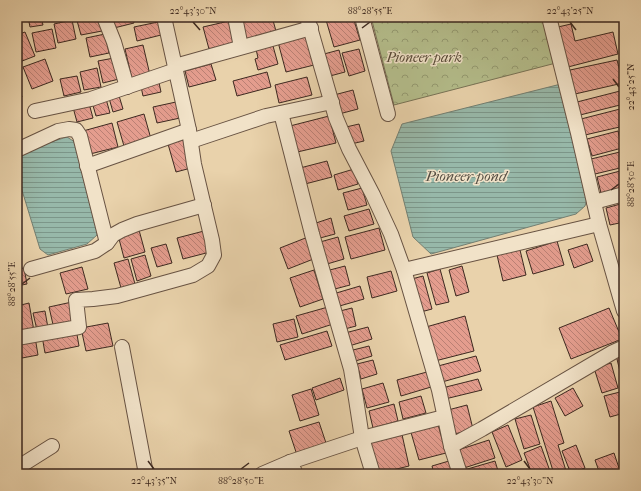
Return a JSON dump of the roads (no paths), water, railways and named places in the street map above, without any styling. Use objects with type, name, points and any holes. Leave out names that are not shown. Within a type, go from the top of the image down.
[{"type":"street","points":[[104,17],[114,42],[127,87]]},
{"type":"street","points":[[17,338],[79,327],[76,300],[116,296],[193,275],[208,266],[214,255],[164,17]]},
{"type":"street","points":[[235,17],[241,47]]},
{"type":"street","points":[[362,17],[388,114]]},
{"type":"street","points":[[549,17],[599,224],[624,311]]},
{"type":"street","points":[[35,111],[91,99],[127,87],[175,68],[309,23],[340,130],[373,195],[388,228],[404,270],[438,390],[451,446],[460,474]]},
{"type":"street","points":[[87,166],[251,120],[332,102]]},
{"type":"street","points":[[281,113],[312,234],[351,369],[362,438],[373,474]]},
{"type":"street","points":[[17,150],[58,131],[69,129],[76,130],[80,136],[107,243]]},
{"type":"street","points":[[594,202],[624,194]]},
{"type":"street","points":[[31,270],[95,251],[107,243],[113,235],[136,224],[204,205]]},
{"type":"street","points":[[404,270],[599,224]]},
{"type":"street","points":[[122,347],[146,474]]},
{"type":"street","points":[[451,446],[624,347]]},
{"type":"street","points":[[262,474],[293,468],[362,438],[444,417]]},
{"type":"street","points":[[17,468],[52,446]]},
{"type":"water","name":"Pioneer pond","points":[[561,84],[588,195],[585,206],[576,214],[431,254],[413,237],[391,151],[402,124]]},
{"type":"water","points":[[67,137],[78,144],[97,206],[97,235],[87,244],[48,255],[40,249],[17,174],[17,159],[21,151]]},
{"type":"park label","name":"Pioneer park","points":[[424,57]]}]
